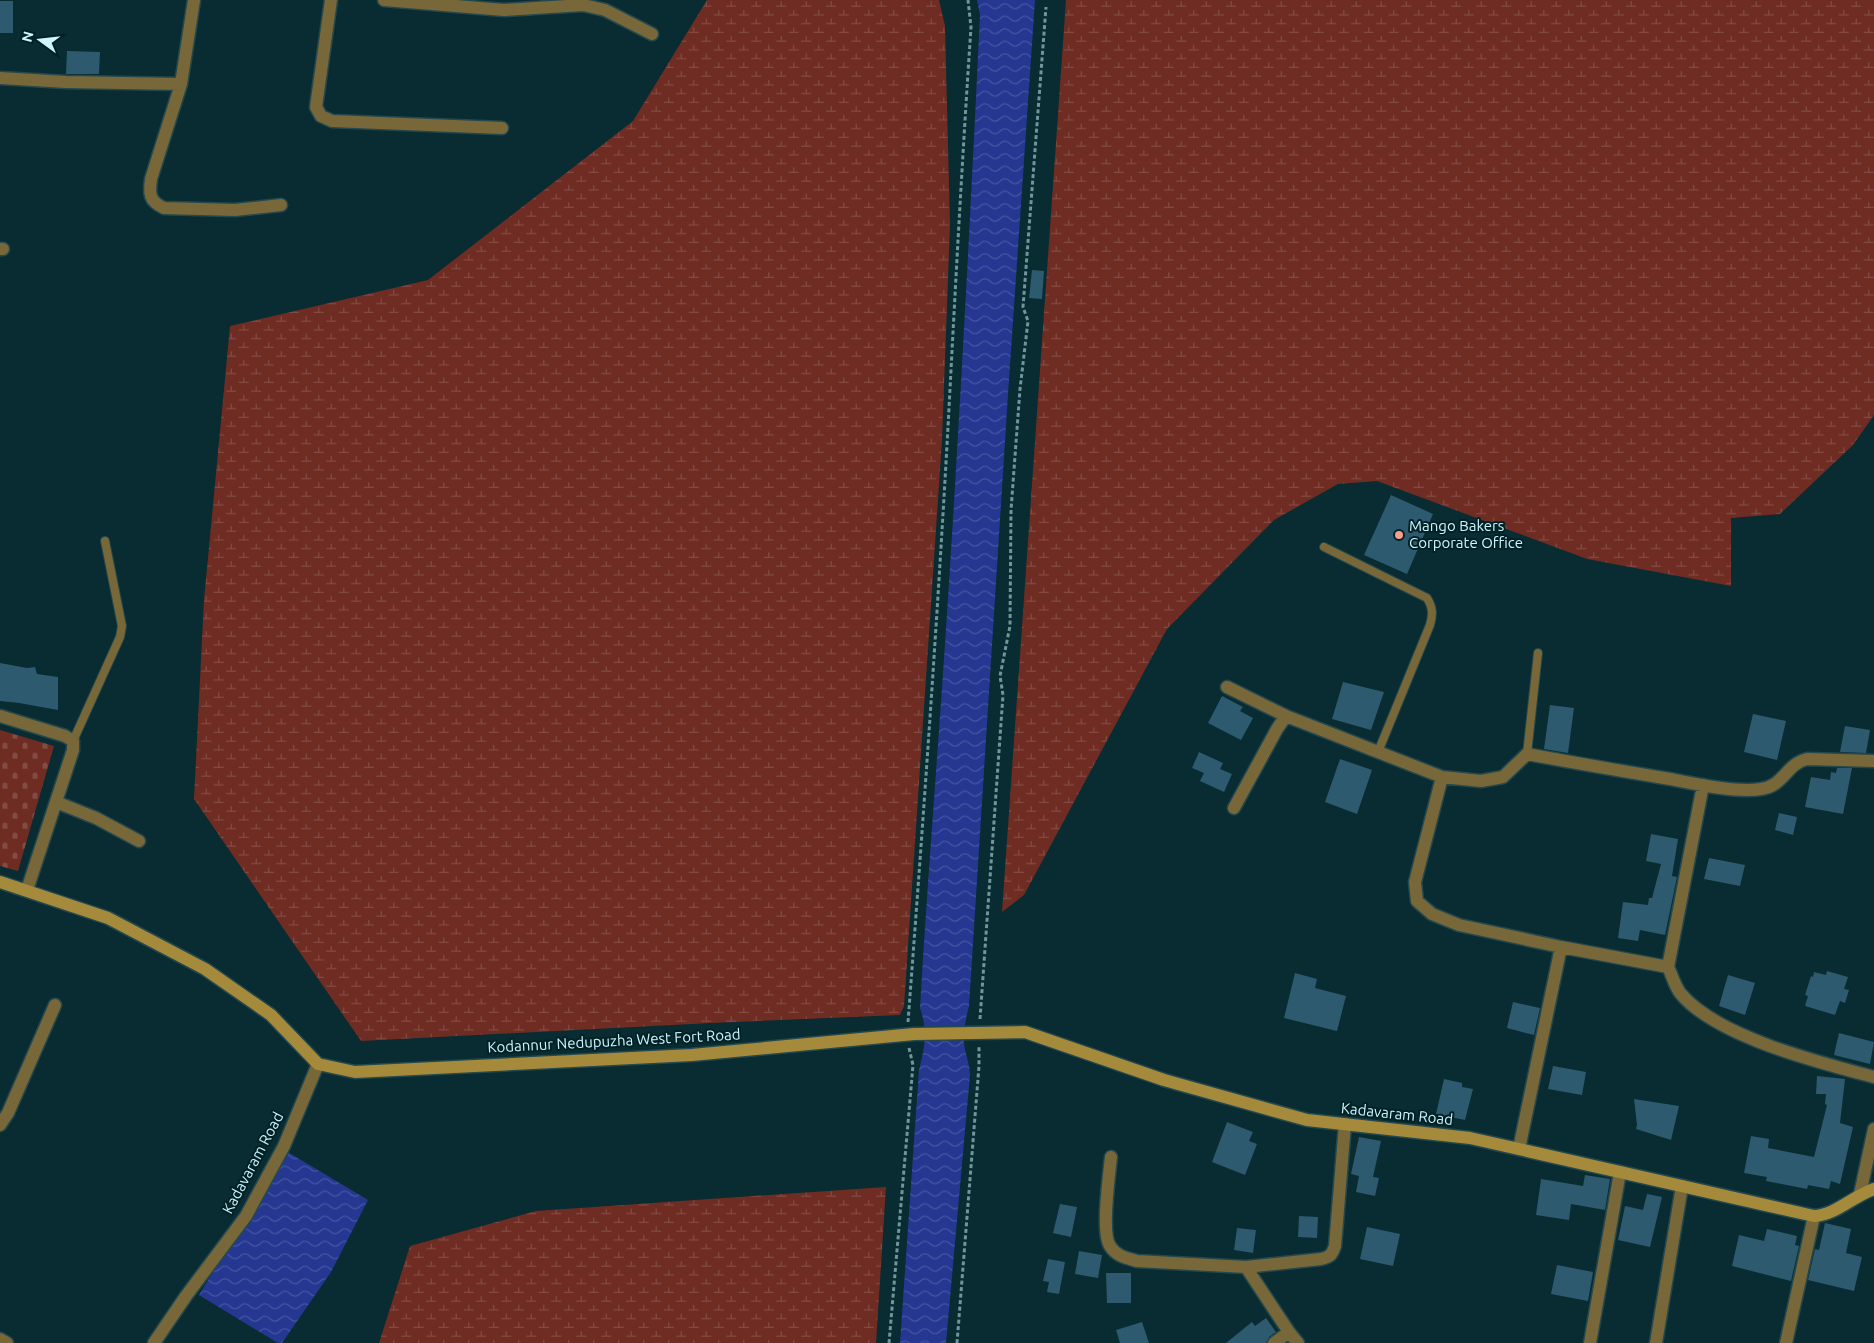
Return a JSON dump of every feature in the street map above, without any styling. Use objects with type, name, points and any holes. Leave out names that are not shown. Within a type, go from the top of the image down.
[{"type":"main road","points":[[0,882],[108,918],[205,970],[271,1014],[318,1064]]},
{"type":"main road","name":"Kadavaram Road","points":[[910,1034],[1025,1032],[1164,1080],[1307,1120],[1470,1138],[1814,1216]]},
{"type":"main road","name":"Kodannur Nedupuzha West Fort Road","points":[[318,1064],[355,1072],[692,1055],[910,1034]]},
{"type":"main road","points":[[1814,1216],[1825,1215],[1860,1194],[1874,1189]]},
{"type":"street","points":[[194,0],[181,84],[151,179],[150,193],[155,204],[164,208],[235,210],[281,205]]},
{"type":"street","points":[[331,0],[316,107],[321,116],[332,121],[502,128]]},
{"type":"street","points":[[384,0],[504,10],[583,5],[606,10],[652,34]]},
{"type":"street","points":[[0,78],[66,82],[181,84]]},
{"type":"street","points":[[1227,687],[1286,716],[1442,777],[1481,781],[1503,777],[1527,754],[1702,785],[1761,789],[1772,786],[1781,780],[1791,766],[1798,761],[1806,759],[1874,761]]},
{"type":"street","points":[[0,716],[65,736],[73,741],[73,750],[27,890]]},
{"type":"street","points":[[1234,808],[1286,716]]},
{"type":"street","points":[[1442,777],[1416,882],[1417,901],[1432,914],[1459,925],[1560,947],[1668,967]]},
{"type":"street","points":[[1702,785],[1668,967],[1680,993],[1695,1008],[1741,1035],[1824,1064],[1874,1077]]},
{"type":"street","points":[[56,802],[96,818],[139,840]]},
{"type":"street","points":[[1519,1149],[1560,947]]},
{"type":"street","points":[[0,1125],[8,1113],[55,1005]]},
{"type":"street","name":"Kadavaram Road","points":[[154,1343],[186,1296],[246,1216],[284,1146],[318,1064]]},
{"type":"street","points":[[1111,1157],[1105,1232],[1110,1246],[1120,1256],[1137,1261],[1246,1267],[1321,1259],[1328,1258],[1335,1246],[1344,1124]]},
{"type":"street","points":[[1860,1194],[1874,1129]]},
{"type":"street","points":[[1590,1343],[1620,1172]]},
{"type":"street","points":[[1656,1343],[1682,1186]]},
{"type":"street","points":[[1786,1343],[1814,1216]]},
{"type":"street","points":[[1246,1267],[1298,1343]]},
{"type":"street","points":[[1274,1343],[1289,1332]]},
{"type":"street","points":[[0,1339],[7,1343]]},
{"type":"lane","points":[[73,741],[120,636],[122,626],[105,542]]},
{"type":"lane","points":[[1324,547],[1427,598],[1432,606],[1433,615],[1430,625],[1378,752]]},
{"type":"lane","points":[[1527,754],[1538,653]]},
{"type":"path","points":[[889,1343],[913,1065],[910,1034],[971,27],[968,0]]},
{"type":"path","points":[[958,1343],[979,1066],[976,1033],[1003,696],[1000,676],[1010,626],[1011,510],[1020,389],[1028,321],[1023,307],[1046,7]]},
{"type":"green space","points":[[707,0],[939,0],[945,26],[950,225],[942,440],[904,1006],[900,1015],[361,1041],[194,799],[204,600],[230,326],[428,280],[633,121]]},
{"type":"green space","points":[[1066,0],[1874,0],[1874,415],[1853,445],[1780,514],[1731,518],[1731,586],[1587,559],[1377,481],[1338,484],[1274,520],[1167,629],[1024,895],[1002,912]]},
{"type":"green space","points":[[0,730],[54,746],[18,871],[0,866]]},
{"type":"green space","points":[[886,1187],[876,1343],[379,1343],[410,1246],[536,1211]]},
{"type":"water","points":[[977,0],[1035,0],[969,1006],[964,1033],[970,1075],[946,1343],[900,1343],[919,1070],[925,1039],[920,1008],[960,408],[980,15]]},
{"type":"water","points":[[286,1151],[368,1200],[331,1272],[282,1343],[278,1343],[199,1295]]},
{"type":"building","points":[[0,1],[13,1],[13,33],[0,33]]},
{"type":"building","points":[[67,51],[100,52],[99,74],[66,74]]},
{"type":"building","points":[[1032,270],[1044,271],[1042,299],[1029,298]]},
{"type":"building","name":"Mango Bakers Corporate Office","points":[[1391,495],[1433,514],[1407,574],[1364,555]]},
{"type":"building","points":[[0,663],[27,668],[35,667],[37,674],[58,677],[58,710],[0,701]]},
{"type":"building","points":[[1343,682],[1384,692],[1371,730],[1332,719]]},
{"type":"building","points":[[1222,696],[1243,707],[1240,711],[1253,718],[1241,740],[1208,723]]},
{"type":"building","points":[[1550,705],[1574,708],[1568,753],[1544,749]]},
{"type":"building","points":[[1753,714],[1786,721],[1777,760],[1744,752]]},
{"type":"building","points":[[1845,726],[1870,730],[1866,753],[1840,752]]},
{"type":"building","points":[[1199,752],[1223,763],[1220,769],[1232,774],[1224,792],[1200,781],[1204,773],[1192,768]]},
{"type":"building","points":[[1340,759],[1372,770],[1357,814],[1325,802]]},
{"type":"building","points":[[1837,768],[1852,768],[1843,814],[1805,807],[1811,777],[1830,780],[1831,772],[1836,773]]},
{"type":"building","points":[[1779,813],[1797,817],[1793,835],[1775,830]]},
{"type":"building","points":[[1651,834],[1678,839],[1672,876],[1677,877],[1665,935],[1640,930],[1638,941],[1618,938],[1623,902],[1648,905],[1649,898],[1652,898],[1661,864],[1646,861]]},
{"type":"building","points":[[1709,858],[1745,865],[1740,886],[1704,879]]},
{"type":"building","points":[[1827,971],[1848,977],[1844,989],[1849,990],[1845,1003],[1840,1001],[1835,1015],[1805,1006],[1808,996],[1805,995],[1811,976],[1813,977],[1814,972],[1826,975]]},
{"type":"building","points":[[1295,973],[1317,979],[1315,988],[1346,996],[1337,1031],[1284,1018]]},
{"type":"building","points":[[1728,975],[1755,983],[1745,1015],[1719,1006]]},
{"type":"building","points":[[1513,1002],[1540,1008],[1534,1035],[1507,1028]]},
{"type":"building","points":[[1839,1033],[1874,1042],[1870,1064],[1834,1055]]},
{"type":"building","points":[[1553,1066],[1586,1072],[1582,1095],[1548,1089]]},
{"type":"building","points":[[1817,1076],[1845,1079],[1840,1123],[1853,1127],[1840,1184],[1831,1181],[1829,1189],[1808,1185],[1807,1189],[1766,1181],[1767,1177],[1744,1173],[1751,1136],[1769,1139],[1768,1148],[1814,1157],[1827,1105],[1825,1104],[1826,1094],[1816,1094]]},
{"type":"building","points":[[1444,1079],[1462,1083],[1462,1087],[1473,1089],[1465,1120],[1436,1114]]},
{"type":"building","points":[[1634,1099],[1679,1106],[1671,1140],[1636,1129]]},
{"type":"building","points":[[1227,1122],[1253,1132],[1249,1141],[1257,1144],[1245,1175],[1212,1162]]},
{"type":"building","points":[[1359,1137],[1381,1141],[1373,1177],[1379,1178],[1375,1196],[1356,1192],[1359,1176],[1351,1174]]},
{"type":"building","points":[[1585,1175],[1610,1179],[1605,1210],[1571,1204],[1569,1220],[1536,1215],[1541,1179],[1583,1186]]},
{"type":"building","points":[[1647,1194],[1662,1197],[1650,1247],[1618,1240],[1625,1206],[1643,1210]]},
{"type":"building","points":[[1060,1204],[1077,1207],[1071,1237],[1053,1233]]},
{"type":"building","points":[[1299,1216],[1318,1217],[1317,1238],[1298,1237]]},
{"type":"building","points":[[1825,1223],[1851,1229],[1846,1253],[1862,1257],[1854,1291],[1808,1280],[1815,1249],[1819,1250]]},
{"type":"building","points":[[1367,1227],[1400,1234],[1393,1266],[1360,1259]]},
{"type":"building","points":[[1237,1228],[1256,1230],[1253,1253],[1234,1250]]},
{"type":"building","points":[[1767,1229],[1797,1236],[1795,1245],[1799,1246],[1791,1281],[1732,1266],[1739,1235],[1764,1241]]},
{"type":"building","points":[[1079,1251],[1102,1255],[1098,1278],[1075,1274]]},
{"type":"building","points":[[1048,1259],[1065,1262],[1059,1294],[1047,1292],[1049,1282],[1043,1281]]},
{"type":"building","points":[[1557,1265],[1593,1272],[1588,1301],[1551,1294]]},
{"type":"building","points":[[1106,1273],[1131,1273],[1131,1303],[1107,1303]]},
{"type":"building","points":[[1266,1318],[1276,1332],[1269,1337],[1266,1343],[1226,1343],[1252,1322],[1255,1326]]},
{"type":"building","points":[[1142,1322],[1149,1343],[1120,1343],[1116,1330]]},
{"type":"place","name":"Mango Bakers Corporate Office","points":[[1399,535]]}]
